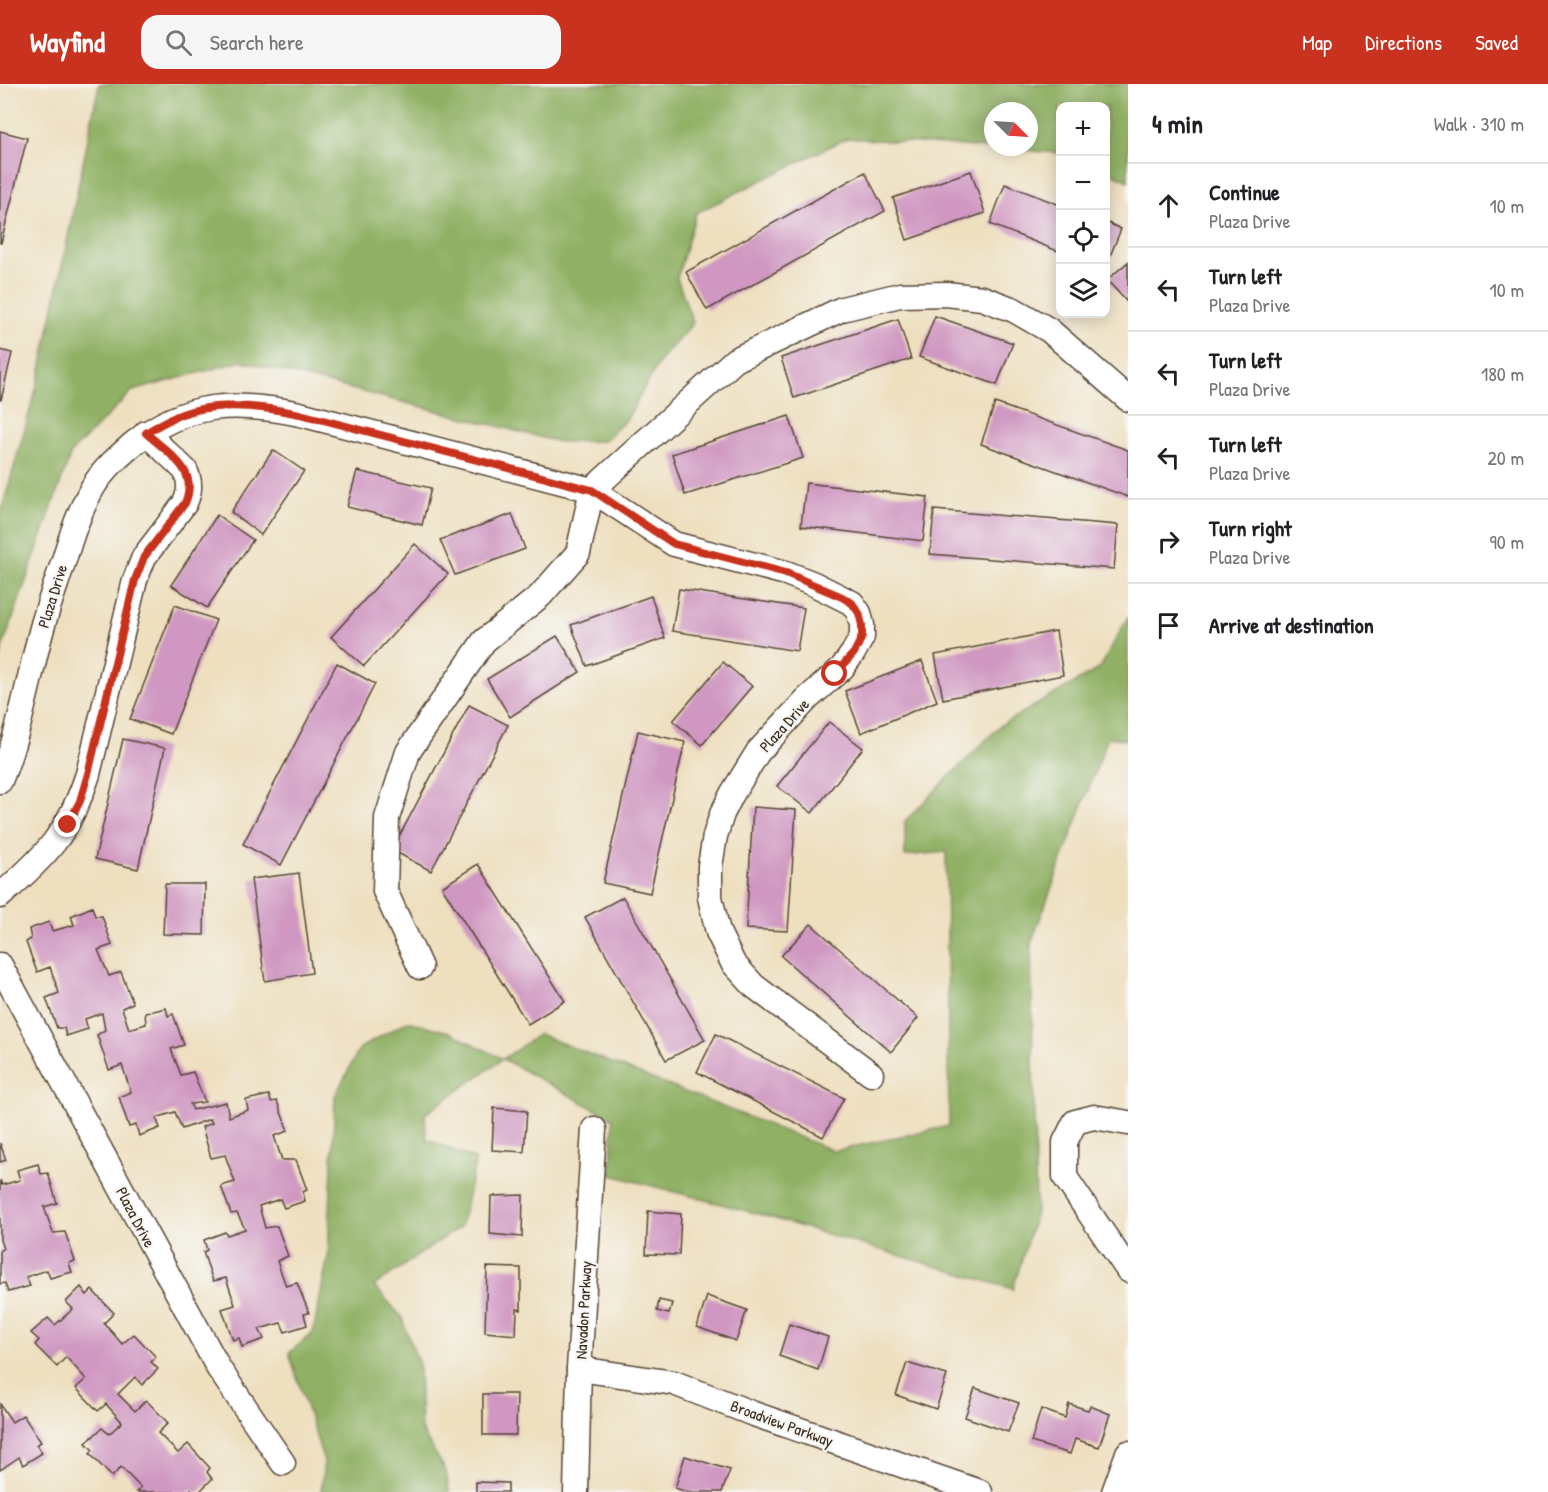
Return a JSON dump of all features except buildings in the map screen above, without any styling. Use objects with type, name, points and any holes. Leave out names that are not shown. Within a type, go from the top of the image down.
[{"type":"street","points":[[420,967],[385,891],[387,818],[408,752],[484,641],[540,596],[578,553],[592,490],[735,360],[842,309],[900,294],[946,294],[982,298],[1014,310],[1048,330],[1128,399]]},
{"type":"street","name":"Plaza Drive","points":[[0,781],[20,724],[42,627],[77,519],[94,485],[114,460],[146,433],[173,417],[223,406],[263,406],[592,490],[674,544],[795,577],[842,597],[852,603],[859,613],[862,637],[854,653],[842,668],[807,699],[758,752],[732,794],[715,836],[710,866],[710,897],[718,932],[733,963],[754,986],[871,1074]]},
{"type":"street","points":[[0,896],[49,850],[68,825],[80,801],[135,580],[144,557],[189,495],[190,485],[185,470],[146,433]]},
{"type":"street","name":"Plaza Drive","points":[[0,965],[219,1369],[283,1463]]},
{"type":"street","points":[[1128,1123],[1094,1116],[1075,1122],[1065,1142],[1065,1177],[1128,1270]]},
{"type":"street","name":"Navadon Parkway","points":[[576,1492],[579,1368],[594,1129]]},
{"type":"street","name":"Broadview Parkway","points":[[579,1368],[674,1383],[751,1413],[980,1492]]},
{"type":"street","points":[[1114,1492],[1128,1453]]},
{"type":"green space","points":[[99,84],[1128,84],[1128,181],[1110,172],[1110,102],[1056,102],[1056,153],[1038,151],[1038,102],[984,102],[984,148],[847,138],[696,213],[677,278],[693,323],[661,359],[627,419],[604,441],[559,442],[242,361],[132,391],[71,453],[3,646],[0,661],[0,516],[40,375]]},
{"type":"green space","points":[[1128,617],[1128,740],[1108,737],[1031,943],[1036,1212],[1013,1289],[762,1215],[611,1175],[613,1119],[503,1059],[539,1034],[834,1151],[949,1126],[946,852],[905,856],[905,821],[1001,725],[1100,668]]},
{"type":"green space","points":[[408,1021],[449,1032],[503,1059],[425,1114],[427,1139],[476,1160],[461,1226],[374,1286],[401,1316],[419,1365],[421,1430],[446,1471],[449,1492],[321,1492],[324,1461],[289,1353],[313,1333],[328,1257],[335,1096],[360,1048]]},
{"type":"route","points":[[68,825],[80,801],[88,774],[135,580],[144,557],[189,495],[189,477],[185,470],[146,433],[173,417],[223,406],[263,406],[300,414],[592,490],[674,544],[786,573],[814,584],[852,603],[859,613],[862,625],[862,637],[854,653],[835,674]]}]
